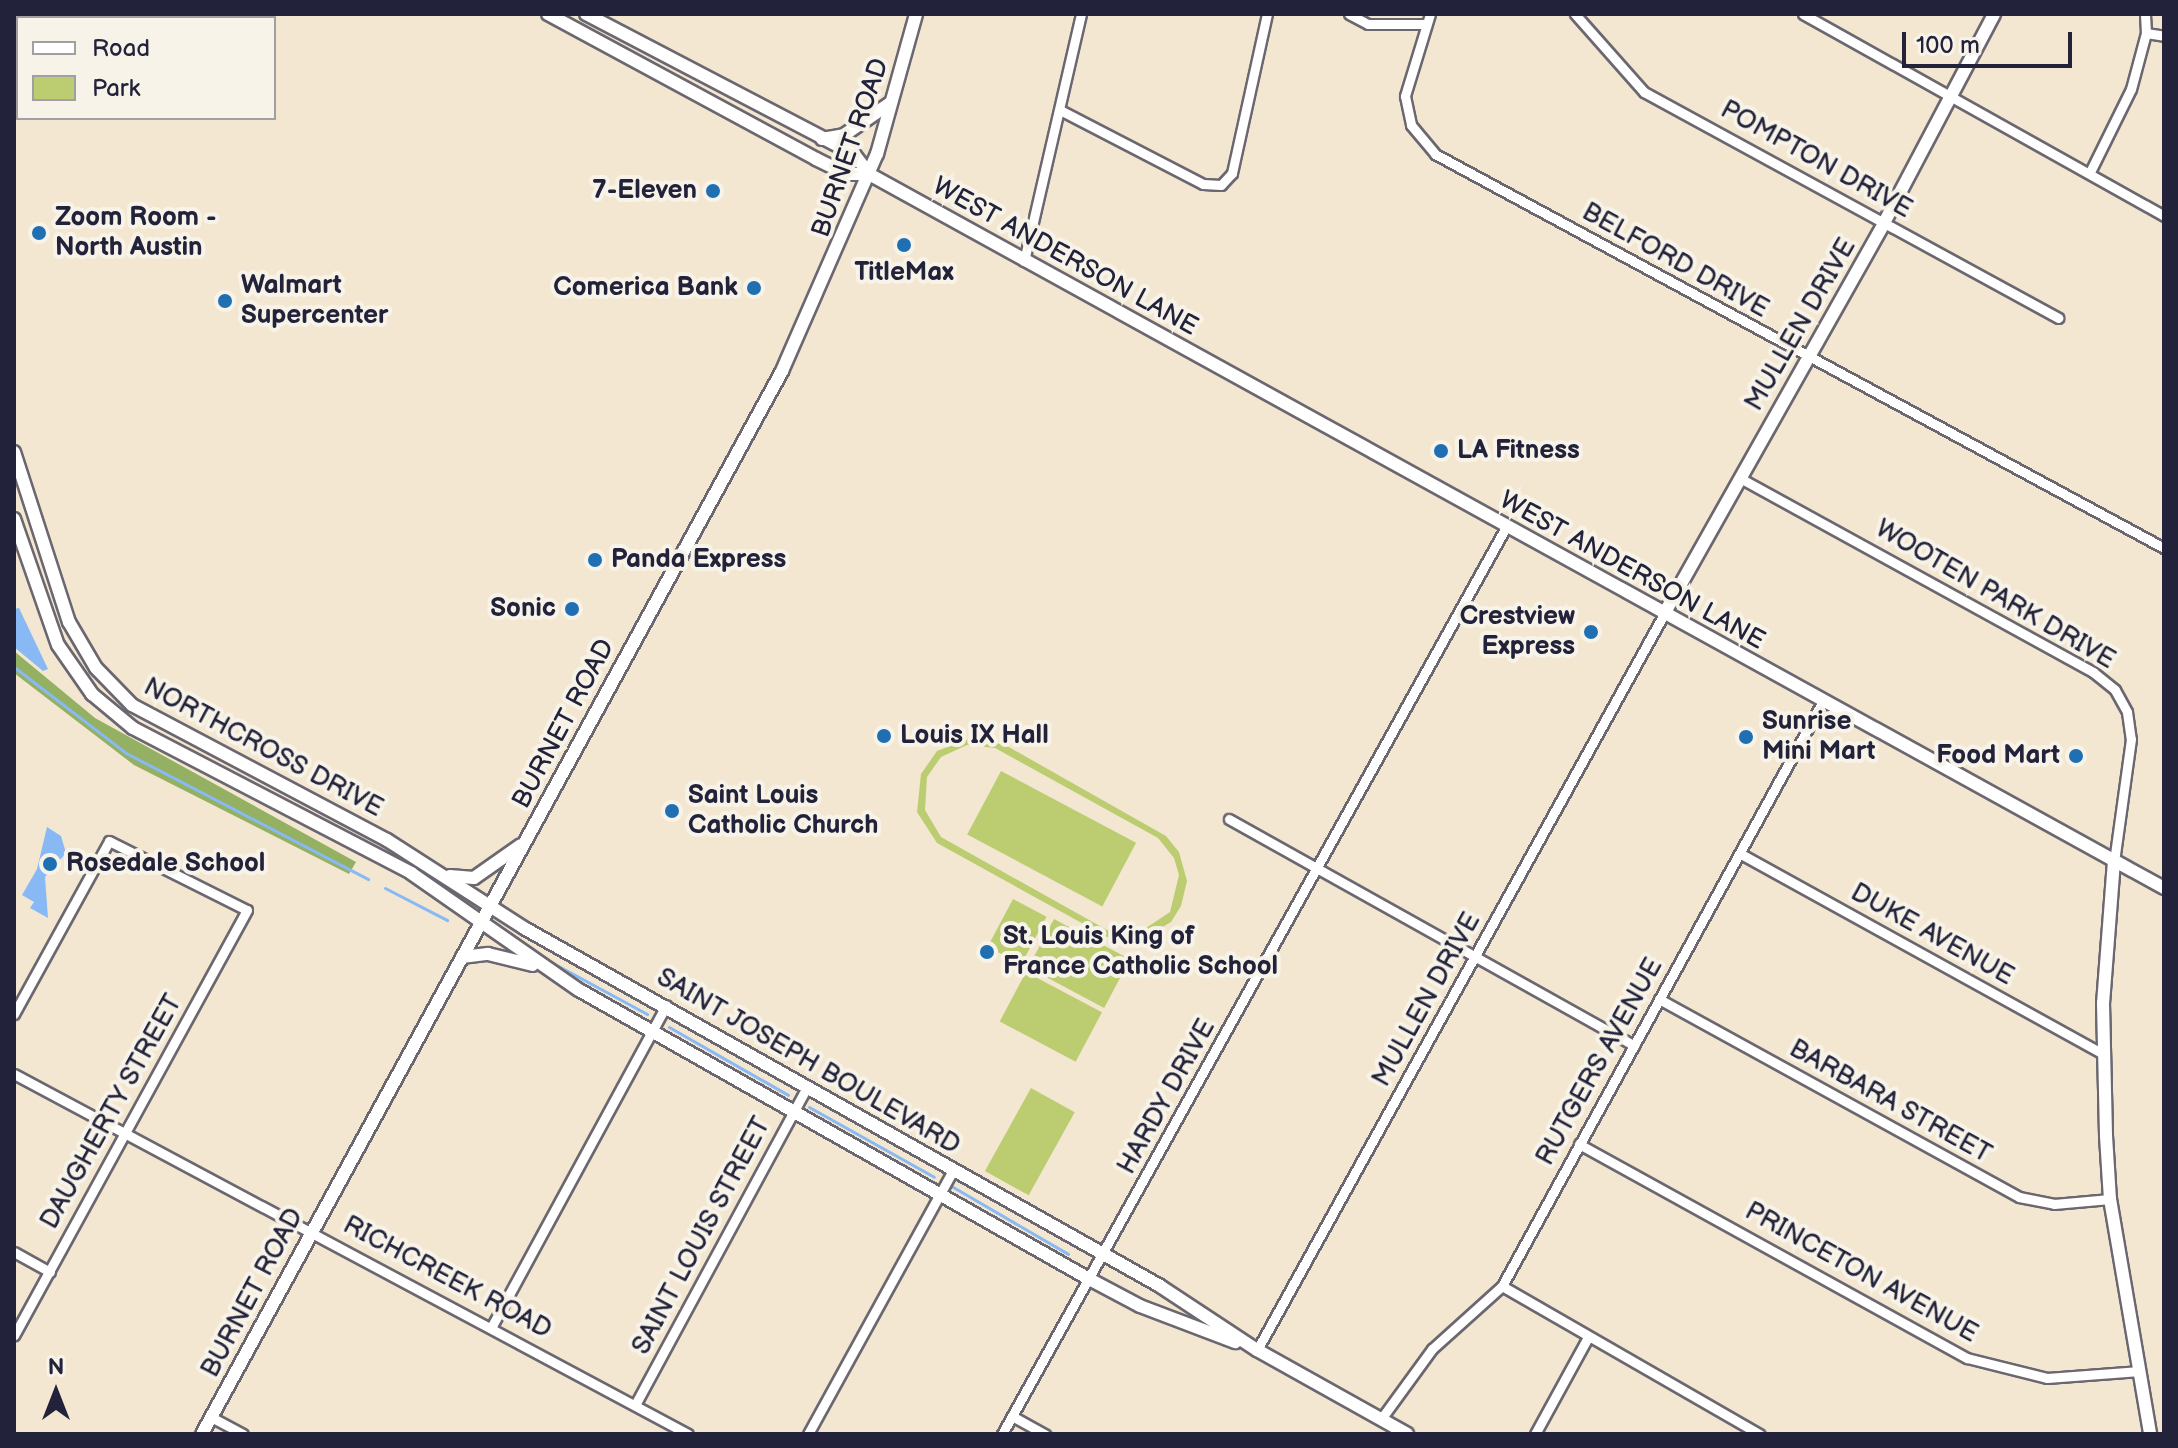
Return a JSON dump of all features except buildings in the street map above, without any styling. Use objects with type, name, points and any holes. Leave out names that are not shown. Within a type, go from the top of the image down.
[{"type":"street","name":"WEST ANDERSON LANE","points":[[548,14],[847,174],[869,174]]},
{"type":"street","name":"WEST ANDERSON LANE","points":[[586,14],[854,154],[869,174],[1024,261],[2164,888]]},
{"type":"street","name":"BURNET ROAD","points":[[202,1434],[782,371],[869,174],[916,14]]},
{"type":"street","points":[[1024,261],[1081,14]]},
{"type":"street","points":[[1060,110],[1203,184],[1221,185],[1232,173],[1267,14]]},
{"type":"street","points":[[1349,14],[1368,24],[1428,19]]},
{"type":"street","name":"POMPTON DRIVE","points":[[1575,14],[1644,92],[2058,318]]},
{"type":"street","points":[[1803,14],[2091,170],[2164,216]]},
{"type":"street","name":"MULLEN DRIVE","points":[[1257,1350],[1805,358],[1884,223],[1994,14]]},
{"type":"street","points":[[2091,170],[2131,89],[2146,33],[2145,14]]},
{"type":"street","name":"BELFORD DRIVE","points":[[1428,19],[1405,96],[1411,125],[1422,144],[1805,358],[2164,548]]},
{"type":"street","points":[[603,43],[611,28]]},
{"type":"street","points":[[2146,33],[2164,36]]},
{"type":"street","points":[[616,51],[624,35]]},
{"type":"street","points":[[822,139],[851,131],[889,104]]},
{"type":"street","name":"NORTHCROSS DRIVE","points":[[14,452],[69,622],[83,649],[118,692],[162,724],[288,788],[443,875],[490,905]]},
{"type":"street","name":"WOOTEN PARK DRIVE","points":[[1740,478],[2093,672],[2115,690],[2127,712],[2131,739],[2114,861]]},
{"type":"street","points":[[14,518],[33,511]]},
{"type":"street","name":"NORTHCROSS DRIVE","points":[[14,518],[50,628],[67,661],[106,707],[164,746],[411,873],[481,923]]},
{"type":"street","name":"HARDY DRIVE","points":[[1002,1434],[1091,1280],[1506,527]]},
{"type":"street","name":"RUTGERS AVENUE","points":[[1381,1419],[1432,1349],[1502,1286],[1823,701]]},
{"type":"street","points":[[162,724],[164,746]]},
{"type":"street","points":[[279,805],[288,788]]},
{"type":"street","points":[[1229,819],[1320,867],[1634,1045]]},
{"type":"street","name":"DAUGHERTY STREET","points":[[14,1014],[109,841],[247,910],[14,1335]]},
{"type":"street","points":[[443,875],[474,878],[526,841]]},
{"type":"street","name":"DUKE AVENUE","points":[[1741,854],[2103,1054]]},
{"type":"street","points":[[2114,861],[2103,1054],[2110,1199],[2150,1434]]},
{"type":"street","name":"SAINT JOSEPH BOULEVARD","points":[[490,905],[1104,1256],[1257,1350]]},
{"type":"street","name":"SAINT JOSEPH BOULEVARD","points":[[481,923],[538,965],[1091,1280],[1140,1306],[1257,1350]]},
{"type":"street","points":[[462,957],[488,954],[538,965]]},
{"type":"street","name":"BARBARA STREET","points":[[1659,999],[2019,1197],[2054,1204],[2110,1199]]},
{"type":"street","points":[[492,1326],[666,1005]]},
{"type":"street","name":"RICHCREEK ROAD","points":[[14,1074],[125,1135],[312,1229],[688,1434]]},
{"type":"street","name":"SAINT LOUIS STREET","points":[[635,1405],[807,1087]]},
{"type":"street","name":"PRINCETON AVENUE","points":[[1579,1144],[1967,1358],[2047,1378],[2140,1371]]},
{"type":"street","points":[[808,1434],[953,1170]]},
{"type":"street","points":[[14,1252],[50,1272]]},
{"type":"street","points":[[1502,1286],[1587,1339],[1759,1434]]},
{"type":"street","points":[[1535,1434],[1587,1339]]},
{"type":"street","points":[[1257,1350],[1407,1434]]},
{"type":"street","points":[[1012,1416],[1045,1434]]},
{"type":"street","points":[[211,1417],[243,1434]]},
{"type":"green space","points":[[14,651],[95,718],[356,862],[349,874],[134,765],[14,673]]},
{"type":"green space","points":[[974,737],[1007,746],[1166,836],[1179,852],[1187,881],[1181,906],[1171,922],[1144,938],[1107,937],[937,843],[917,812],[921,774],[937,751]],"holes":[[[967,745],[995,748],[1158,838],[1174,858],[1179,875],[1170,912],[1140,932],[1107,930],[941,837],[925,810],[927,777],[941,757]]]},
{"type":"green space","points":[[1001,771],[1136,843],[1102,906],[967,835]]},
{"type":"green space","points":[[1013,899],[1047,917],[1021,965],[988,947]]},
{"type":"green space","points":[[1054,919],[1130,959],[1104,1008],[1028,968]]},
{"type":"green space","points":[[1026,972],[1102,1012],[1076,1062],[1000,1021]]},
{"type":"green space","points":[[1031,1088],[1075,1112],[1029,1195],[985,1171]]},
{"type":"water","points":[[19,608],[48,669],[43,671],[14,647],[14,609]]},
{"type":"water","points":[[47,827],[61,836],[66,853],[45,877],[48,918],[30,908],[34,902],[22,895],[37,869]]},
{"type":"waterway","points":[[14,667],[126,753],[368,879]]},
{"type":"waterway","points":[[385,888],[447,920]]},
{"type":"waterway","points":[[538,955],[647,1014]]},
{"type":"waterway","points":[[669,1027],[788,1095]]},
{"type":"waterway","points":[[809,1107],[934,1177]]},
{"type":"waterway","points":[[953,1187],[1068,1254]]},
{"type":"place","name":"7-Eleven","points":[[713,191]]},
{"type":"place","name":"Zoom Room - North Austin","points":[[39,233]]},
{"type":"place","name":"TitleMax","points":[[904,245]]},
{"type":"place","name":"Comerica Bank","points":[[754,288]]},
{"type":"place","name":"Walmart Supercenter","points":[[225,301]]},
{"type":"place","name":"LA Fitness","points":[[1441,451]]},
{"type":"place","name":"Panda Express","points":[[595,560]]},
{"type":"place","name":"Sonic","points":[[572,609]]},
{"type":"place","name":"Crestview Express","points":[[1591,632]]},
{"type":"place","name":"Louis IX Hall","points":[[884,736]]},
{"type":"place","name":"Sunrise Mini Mart","points":[[1746,737]]},
{"type":"place","name":"Food Mart","points":[[2076,756]]},
{"type":"place","name":"Saint Louis Catholic Church","points":[[672,811]]},
{"type":"place","name":"Rosedale School","points":[[50,864]]},
{"type":"place","name":"St. Louis King of France Catholic School","points":[[987,952]]}]
